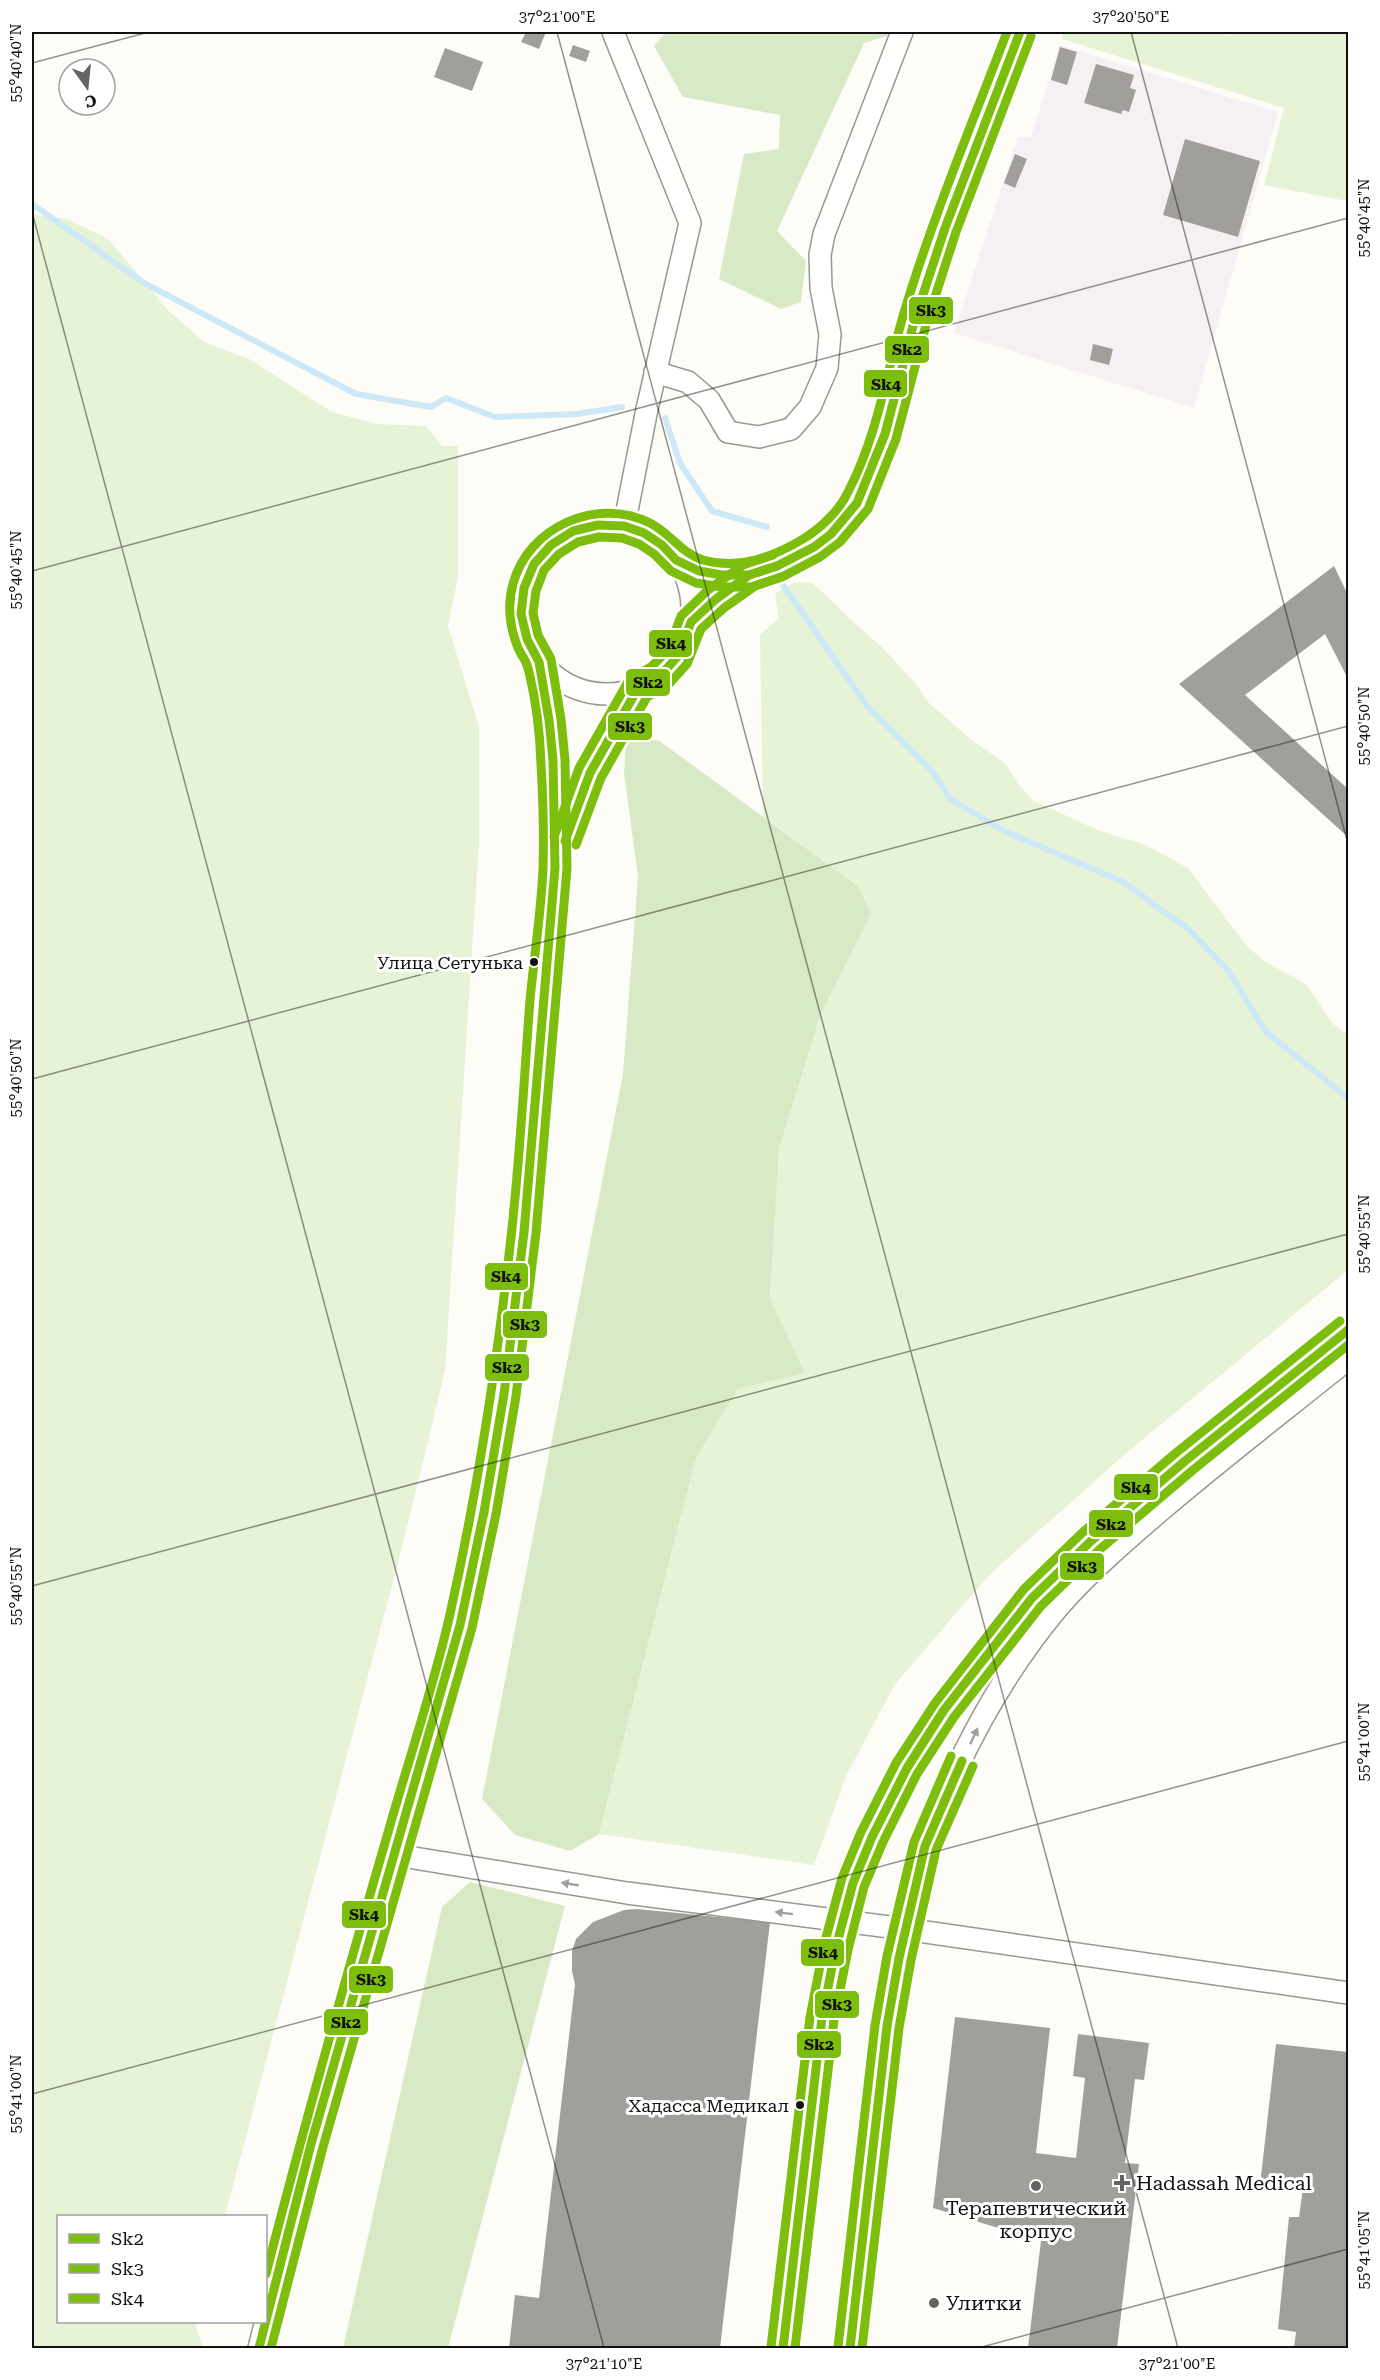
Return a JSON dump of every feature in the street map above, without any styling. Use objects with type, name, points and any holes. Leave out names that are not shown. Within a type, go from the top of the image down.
[{"type":"street","points":[[613,32],[690,223],[655,372],[624,526]]},
{"type":"street","points":[[655,372],[688,382],[709,400],[728,432],[759,437],[791,429],[810,407],[827,368],[830,334],[822,288],[820,255],[824,234],[903,32]]},
{"type":"street","points":[[691,622],[724,591],[749,575],[794,559],[814,547],[831,534],[857,503],[885,434],[914,322],[945,228],[1020,32]]},
{"type":"street","points":[[267,2317],[311,2144],[396,1855],[460,1625],[484,1512],[504,1394],[524,1232],[555,868],[553,760],[539,662],[527,639],[521,614],[524,588],[534,564],[551,545],[573,531],[598,525],[624,526],[644,533],[662,545],[676,560],[687,579],[692,600],[691,622],[678,656],[660,675],[638,688],[611,695],[583,691],[558,679],[539,662]]},
{"type":"street","points":[[676,560],[699,571],[722,575],[749,575]]},
{"type":"street","points":[[555,868],[590,772],[638,688]]},
{"type":"street","points":[[783,2349],[822,2018],[842,1920],[853,1883],[872,1837],[907,1768],[944,1710],[1032,1598],[1091,1541],[1168,1475],[1348,1330]]},
{"type":"street","points":[[850,2349],[887,2026],[905,1929],[925,1846],[949,1787],[980,1723],[1009,1674],[1053,1614],[1121,1544],[1202,1475],[1348,1359]]},
{"type":"street","points":[[396,1855],[627,1893],[842,1920],[1348,1993]]},
{"type":"street","points":[[259,2349],[266,2323]]},
{"type":"shaded area","points":[[1060,45],[1278,112],[1194,408],[954,333],[1018,137],[1031,137]]},
{"type":"green space","points":[[666,32],[889,32],[887,36],[864,43],[777,231],[806,261],[801,302],[781,309],[719,279],[744,154],[779,149],[780,115],[683,97],[654,46]]},
{"type":"green space","points":[[1063,32],[1211,32],[1230,35],[1232,32],[1348,32],[1347,201],[1264,185],[1284,108],[1062,39]]},
{"type":"green space","points":[[32,214],[67,219],[108,239],[169,311],[204,342],[249,359],[332,412],[377,424],[426,426],[442,446],[458,446],[458,576],[448,626],[479,727],[479,842],[445,1371],[400,1555],[225,2215],[57,2215],[57,2323],[197,2323],[196,2328],[203,2348],[32,2348]]},
{"type":"green space","points":[[795,582],[812,583],[832,601],[883,648],[915,683],[928,702],[968,737],[1006,764],[1018,784],[1034,801],[1100,831],[1146,845],[1188,868],[1246,945],[1264,961],[1306,984],[1332,1023],[1348,1035],[1348,1270],[1131,1449],[990,1574],[895,1684],[846,1776],[814,1865],[599,1834],[696,1458],[738,1389],[805,1373],[770,1300],[779,1149],[821,1013],[871,914],[858,886],[763,816],[760,635],[779,618],[775,594]]},
{"type":"green space","points":[[658,740],[858,886],[871,914],[821,1013],[779,1149],[770,1299],[805,1373],[738,1389],[696,1458],[599,1834],[570,1851],[515,1835],[482,1799],[623,1074],[638,877],[624,773],[626,742]]},
{"type":"green space","points":[[470,1882],[565,1906],[448,2348],[343,2348],[442,1907]]},
{"type":"building","points":[[526,32],[546,32],[539,49],[521,42]]},
{"type":"building","points":[[573,45],[590,51],[586,62],[569,56]]},
{"type":"building","points":[[1060,47],[1077,52],[1067,85],[1051,80]]},
{"type":"building","points":[[445,48],[483,62],[472,91],[434,77]]},
{"type":"building","points":[[1096,64],[1134,75],[1130,88],[1136,90],[1129,112],[1123,110],[1121,114],[1084,103]]},
{"type":"building","points":[[1185,139],[1260,161],[1238,237],[1163,215]]},
{"type":"building","points":[[1015,154],[1027,159],[1015,188],[1004,183]]},
{"type":"building","points":[[1093,344],[1113,349],[1109,365],[1090,360]]},
{"type":"building","points":[[1334,566],[1348,595],[1348,679],[1325,634],[1245,695],[1348,789],[1348,837],[1179,684]]},
{"type":"building","points":[[637,1909],[770,1922],[720,2348],[509,2348],[515,2295],[539,2298],[575,1984],[572,1971],[572,1951],[576,1939],[593,1922],[624,1910]]},
{"type":"building","name":"Терапевтический корпус","points":[[955,2017],[1050,2028],[1036,2153],[1076,2158],[1085,2078],[1073,2076],[1078,2034],[1149,2043],[1144,2080],[1135,2079],[1125,2163],[1139,2164],[1117,2348],[1028,2348],[1041,2241],[933,2208]]},
{"type":"building","points":[[1276,2044],[1348,2052],[1348,2348],[1294,2348],[1296,2332],[1278,2329],[1289,2217],[1299,2217],[1303,2188],[1260,2185]]},
{"type":"waterway","points":[[32,204],[144,283],[356,394],[431,407],[446,398],[495,417],[577,414],[622,407]]},
{"type":"waterway","points":[[665,418],[680,463],[712,511],[767,527]]},
{"type":"waterway","points":[[783,585],[867,706],[933,772],[950,799],[1006,832],[1121,881],[1187,928],[1228,970],[1265,1031],[1348,1098]]},
{"type":"transit line","name":"Sk4","points":[[267,2270],[341,1996],[444,1641],[478,1473],[493,1379],[514,1207],[543,869],[543,803],[539,729],[529,672],[526,661],[518,648],[511,624],[510,600],[513,584],[521,564],[533,547],[549,533],[567,522],[587,515],[608,513],[630,516],[657,527],[695,557],[716,563],[730,563],[755,560],[780,551],[810,535],[835,512],[858,471],[874,428],[903,316],[926,244],[1007,32]]},
{"type":"transit line","name":"Sk2","points":[[267,2317],[311,2144],[460,1625],[484,1512],[504,1394],[524,1232],[555,868],[553,760],[549,720],[539,662],[527,639],[521,614],[524,588],[534,564],[551,545],[573,531],[598,525],[624,526],[644,533],[662,545],[676,560],[699,571],[722,575],[749,575],[777,566],[814,547],[831,534],[857,503],[885,434],[914,322],[945,228],[1020,32]]},
{"type":"transit line","name":"Sk3","points":[[271,2348],[323,2147],[472,1628],[496,1514],[516,1396],[536,1233],[567,868],[565,760],[561,719],[551,659],[538,635],[533,613],[536,591],[544,570],[559,554],[578,542],[599,537],[622,538],[639,544],[654,554],[671,571],[696,583],[722,587],[751,587],[782,577],[820,557],[840,542],[868,509],[896,439],[926,325],[956,232],[1031,36]]},
{"type":"transit line","name":"Sk4","points":[[554,837],[579,768],[629,680],[652,666],[668,650],[681,616],[708,590],[743,565],[773,555]]},
{"type":"transit line","name":"Sk2","points":[[565,841],[590,773],[638,688],[660,676],[678,656],[691,622],[716,599],[749,575],[777,566]]},
{"type":"transit line","name":"Sk3","points":[[576,845],[601,778],[647,697],[668,685],[687,664],[701,629],[724,608],[755,586],[781,577]]},
{"type":"transit line","name":"Sk4","points":[[771,2347],[810,2017],[824,1945],[842,1878],[861,1832],[896,1763],[935,1703],[1024,1589],[1083,1532],[1177,1452],[1340,1321]]},
{"type":"transit line","name":"Sk2","points":[[783,2348],[822,2018],[836,1947],[853,1883],[872,1837],[907,1768],[944,1710],[1032,1598],[1091,1541],[1185,1461],[1348,1330]]},
{"type":"transit line","name":"Sk3","points":[[795,2348],[834,2020],[848,1950],[864,1887],[883,1842],[917,1774],[954,1717],[1041,1606],[1099,1550],[1193,1470],[1348,1345]]},
{"type":"transit line","name":"Sk4","points":[[838,2347],[875,2025],[887,1956],[914,1842],[951,1756]]},
{"type":"transit line","name":"Sk2","points":[[850,2348],[887,2026],[899,1958],[925,1846],[962,1761]]},
{"type":"transit line","name":"Sk3","points":[[862,2348],[899,2028],[911,1960],[936,1850],[973,1766]]},
{"type":"transit line","name":"Sk2","points":[[259,2348],[265,2323]]},
{"type":"place","name":"Улица Сетунька","points":[[534,962]]},
{"type":"place","name":"Хадасса Медикал","points":[[800,2105]]},
{"type":"place","name":"Hadassah Medical","points":[[1122,2183]]},
{"type":"place","name":"Терапевтический корпус","points":[[1036,2186]]},
{"type":"place","name":"Улитки","points":[[934,2303]]}]
